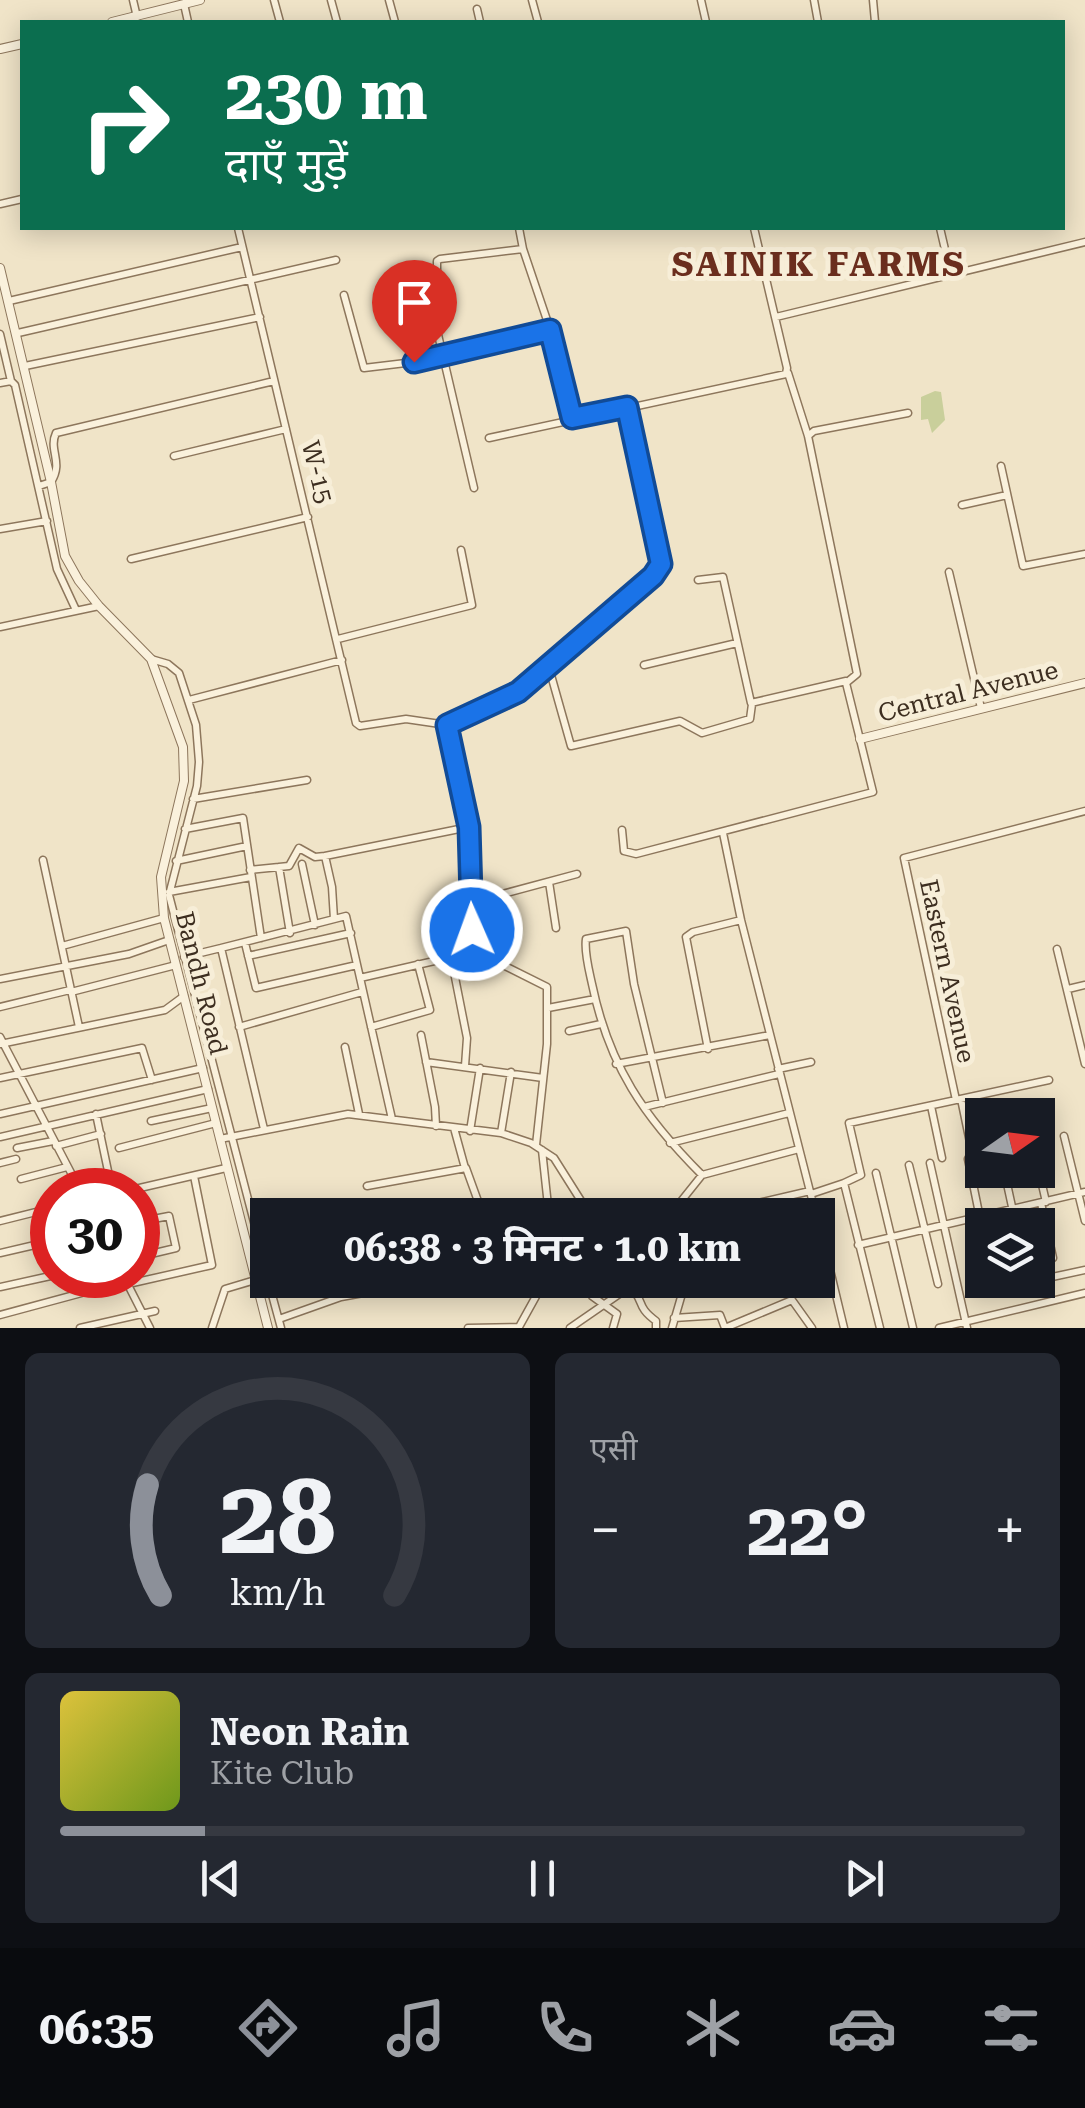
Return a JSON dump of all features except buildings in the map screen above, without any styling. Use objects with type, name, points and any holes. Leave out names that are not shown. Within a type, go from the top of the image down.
[{"type":"street","points":[[133,0],[137,16]]},
{"type":"street","points":[[120,20],[200,0]]},
{"type":"street","points":[[184,4],[188,20]]},
{"type":"street","points":[[477,9],[480,20]]},
{"type":"street","name":"W-15","points":[[238,230],[358,726],[406,718],[447,725]]},
{"type":"street","points":[[519,230],[573,418]]},
{"type":"street","points":[[752,704],[857,674],[808,436],[787,371],[754,230]]},
{"type":"street","points":[[940,230],[951,275]]},
{"type":"street","points":[[776,317],[1085,242]]},
{"type":"street","points":[[9,300],[242,247]]},
{"type":"street","points":[[437,274],[436,261],[440,259],[523,249]]},
{"type":"street","points":[[18,333],[336,260]]},
{"type":"street","name":"Bandh Road","points":[[0,268],[52,482],[65,556],[99,606],[151,659],[185,757],[184,781],[161,877],[164,918],[179,961],[184,995],[250,1258]]},
{"type":"street","points":[[424,275],[474,488]]},
{"type":"street","points":[[344,295],[364,368],[443,356],[550,330]]},
{"type":"street","points":[[25,366],[260,317]]},
{"type":"street","points":[[0,334],[57,569],[76,610]]},
{"type":"street","points":[[488,438],[783,376],[787,371]]},
{"type":"street","points":[[0,383],[10,381]]},
{"type":"street","points":[[39,486],[52,482],[58,470],[53,439],[56,433],[274,381]]},
{"type":"street","points":[[545,1198],[547,1180],[539,1147],[546,985],[479,951],[472,936],[469,827],[447,725],[501,702],[549,668],[660,569],[627,407]]},
{"type":"street","points":[[808,436],[814,431],[908,412]]},
{"type":"street","points":[[174,456],[286,430]]},
{"type":"street","points":[[1001,466],[1024,567],[1085,554]]},
{"type":"street","points":[[962,505],[1007,494]]},
{"type":"street","points":[[131,559],[308,516]]},
{"type":"street","points":[[0,530],[46,521]]},
{"type":"street","points":[[338,639],[472,605],[461,550]]},
{"type":"street","points":[[949,572],[981,708]]},
{"type":"street","points":[[549,668],[571,746],[680,721],[702,733],[750,718],[752,704],[723,577],[698,580]]},
{"type":"street","points":[[0,627],[99,606]]},
{"type":"street","points":[[644,664],[737,643]]},
{"type":"street","points":[[151,659],[174,668],[189,700],[199,747],[193,799],[169,892],[179,961],[250,1209]]},
{"type":"street","points":[[189,700],[342,660]]},
{"type":"street","points":[[622,830],[622,847],[631,854],[872,794],[846,680]]},
{"type":"street","name":"Central Avenue","points":[[860,739],[1085,683]]},
{"type":"street","points":[[193,799],[308,780]]},
{"type":"street","name":"Eastern Avenue","points":[[958,1100],[904,858],[1085,811]]},
{"type":"street","points":[[186,829],[242,818],[261,938]]},
{"type":"street","points":[[169,892],[291,865],[299,848],[315,857],[324,856],[469,827]]},
{"type":"street","points":[[724,833],[741,920],[812,1198]]},
{"type":"street","points":[[176,861],[247,846]]},
{"type":"street","points":[[324,856],[332,886],[334,919]]},
{"type":"street","points":[[44,860],[79,1027]]},
{"type":"street","points":[[302,864],[315,924]]},
{"type":"street","points":[[279,867],[290,932]]},
{"type":"street","points":[[470,902],[576,874]]},
{"type":"street","points":[[549,882],[556,928]]},
{"type":"street","points":[[0,1007],[346,916],[392,1119]]},
{"type":"street","points":[[62,946],[164,918]]},
{"type":"street","points":[[708,1049],[686,938],[693,932],[741,920]]},
{"type":"street","points":[[662,1103],[625,931],[584,941],[601,1024],[616,1064],[670,1143],[702,1175]]},
{"type":"street","points":[[248,956],[351,933]]},
{"type":"street","points":[[0,979],[129,954],[170,940]]},
{"type":"street","points":[[245,943],[257,988],[357,965]]},
{"type":"street","points":[[221,948],[264,1129]]},
{"type":"street","points":[[1057,949],[1085,1064]]},
{"type":"street","points":[[360,978],[479,951]]},
{"type":"street","points":[[450,957],[467,1038],[465,1066]]},
{"type":"street","points":[[371,1027],[430,1010],[418,964]]},
{"type":"street","points":[[1068,990],[1085,985]]},
{"type":"street","points":[[239,1027],[362,992]]},
{"type":"street","points":[[21,1179],[67,1166],[1,1042],[165,1010],[184,995]]},
{"type":"street","points":[[548,1008],[595,1000]]},
{"type":"street","points":[[569,1030],[601,1024]]},
{"type":"street","points":[[420,1035],[436,1126]]},
{"type":"street","points":[[616,1064],[770,1035]]},
{"type":"street","points":[[345,1047],[359,1114]]},
{"type":"street","points":[[0,1078],[142,1048],[152,1080]]},
{"type":"street","points":[[426,1062],[543,1078]]},
{"type":"street","points":[[644,1107],[812,1062]]},
{"type":"street","points":[[0,1114],[203,1068]]},
{"type":"street","points":[[470,1131],[480,1068]]},
{"type":"street","points":[[501,1133],[512,1072]]},
{"type":"street","points":[[783,1198],[861,1175],[849,1123],[1049,1080]]},
{"type":"street","points":[[0,1137],[208,1089]]},
{"type":"street","points":[[958,1100],[972,1152],[968,1158],[978,1208]]},
{"type":"street","points":[[931,1106],[942,1158]]},
{"type":"street","points":[[151,1121],[212,1108]]},
{"type":"street","points":[[96,1114],[107,1168]]},
{"type":"street","points":[[220,1139],[331,1115],[359,1114],[501,1133],[539,1147],[560,1163],[580,1198]]},
{"type":"street","points":[[670,1143],[789,1114]]},
{"type":"street","points":[[118,1148],[216,1123]]},
{"type":"street","points":[[454,1128],[476,1198]]},
{"type":"street","points":[[17,1148],[100,1134]]},
{"type":"street","points":[[1064,1136],[1082,1193],[1085,1221]]},
{"type":"street","points":[[685,1198],[702,1175],[799,1148]]},
{"type":"street","points":[[0,1164],[16,1160]]},
{"type":"street","points":[[930,1163],[966,1325]]},
{"type":"street","points":[[909,1165],[938,1284]]},
{"type":"street","points":[[160,1183],[226,1168]]},
{"type":"street","points":[[367,1186],[465,1168]]},
{"type":"street","points":[[876,1174],[913,1328]]},
{"type":"street","points":[[160,1274],[212,1264],[194,1176]]},
{"type":"street","points":[[844,1183],[880,1328]]},
{"type":"street","points":[[1042,1188],[1045,1208]]},
{"type":"street","points":[[1017,1208],[1082,1193]]},
{"type":"street","points":[[0,1221],[30,1214]]},
{"type":"street","points":[[160,1218],[169,1216],[176,1248],[160,1252]]},
{"type":"street","points":[[858,1246],[965,1220]]},
{"type":"street","points":[[0,1253],[30,1246]]},
{"type":"street","points":[[1055,1276],[1085,1270]]},
{"type":"street","points":[[0,1287],[30,1280]]},
{"type":"street","points":[[212,1328],[225,1289],[250,1282]]},
{"type":"street","points":[[939,1328],[966,1325],[1085,1293]]},
{"type":"street","points":[[835,1297],[844,1328]]},
{"type":"street","points":[[0,1315],[61,1298]]},
{"type":"street","points":[[135,1298],[150,1328]]},
{"type":"street","name":"Bandh Road","points":[[260,1298],[268,1328]]},
{"type":"street","points":[[273,1298],[280,1324],[337,1298]]},
{"type":"street","points":[[468,1328],[519,1327],[536,1298]]},
{"type":"street","points":[[595,1298],[617,1314],[613,1328]]},
{"type":"street","points":[[570,1328],[612,1298]]},
{"type":"street","points":[[637,1298],[641,1308],[656,1321],[656,1328]]},
{"type":"street","points":[[672,1328],[680,1298]]},
{"type":"street","points":[[674,1318],[720,1315],[725,1328],[792,1300],[812,1328]]},
{"type":"street","points":[[80,1328],[155,1311]]},
{"type":"green space","points":[[941,392],[945,420],[932,433],[928,419],[921,420],[921,397]]},
{"type":"district","name":"SAINIK FARMS","points":[[819,264]]},
{"type":"route","points":[[414,362],[550,330],[572,418],[627,407],[661,564],[653,576],[565,655],[518,692],[447,725],[469,827],[472,930]]}]
